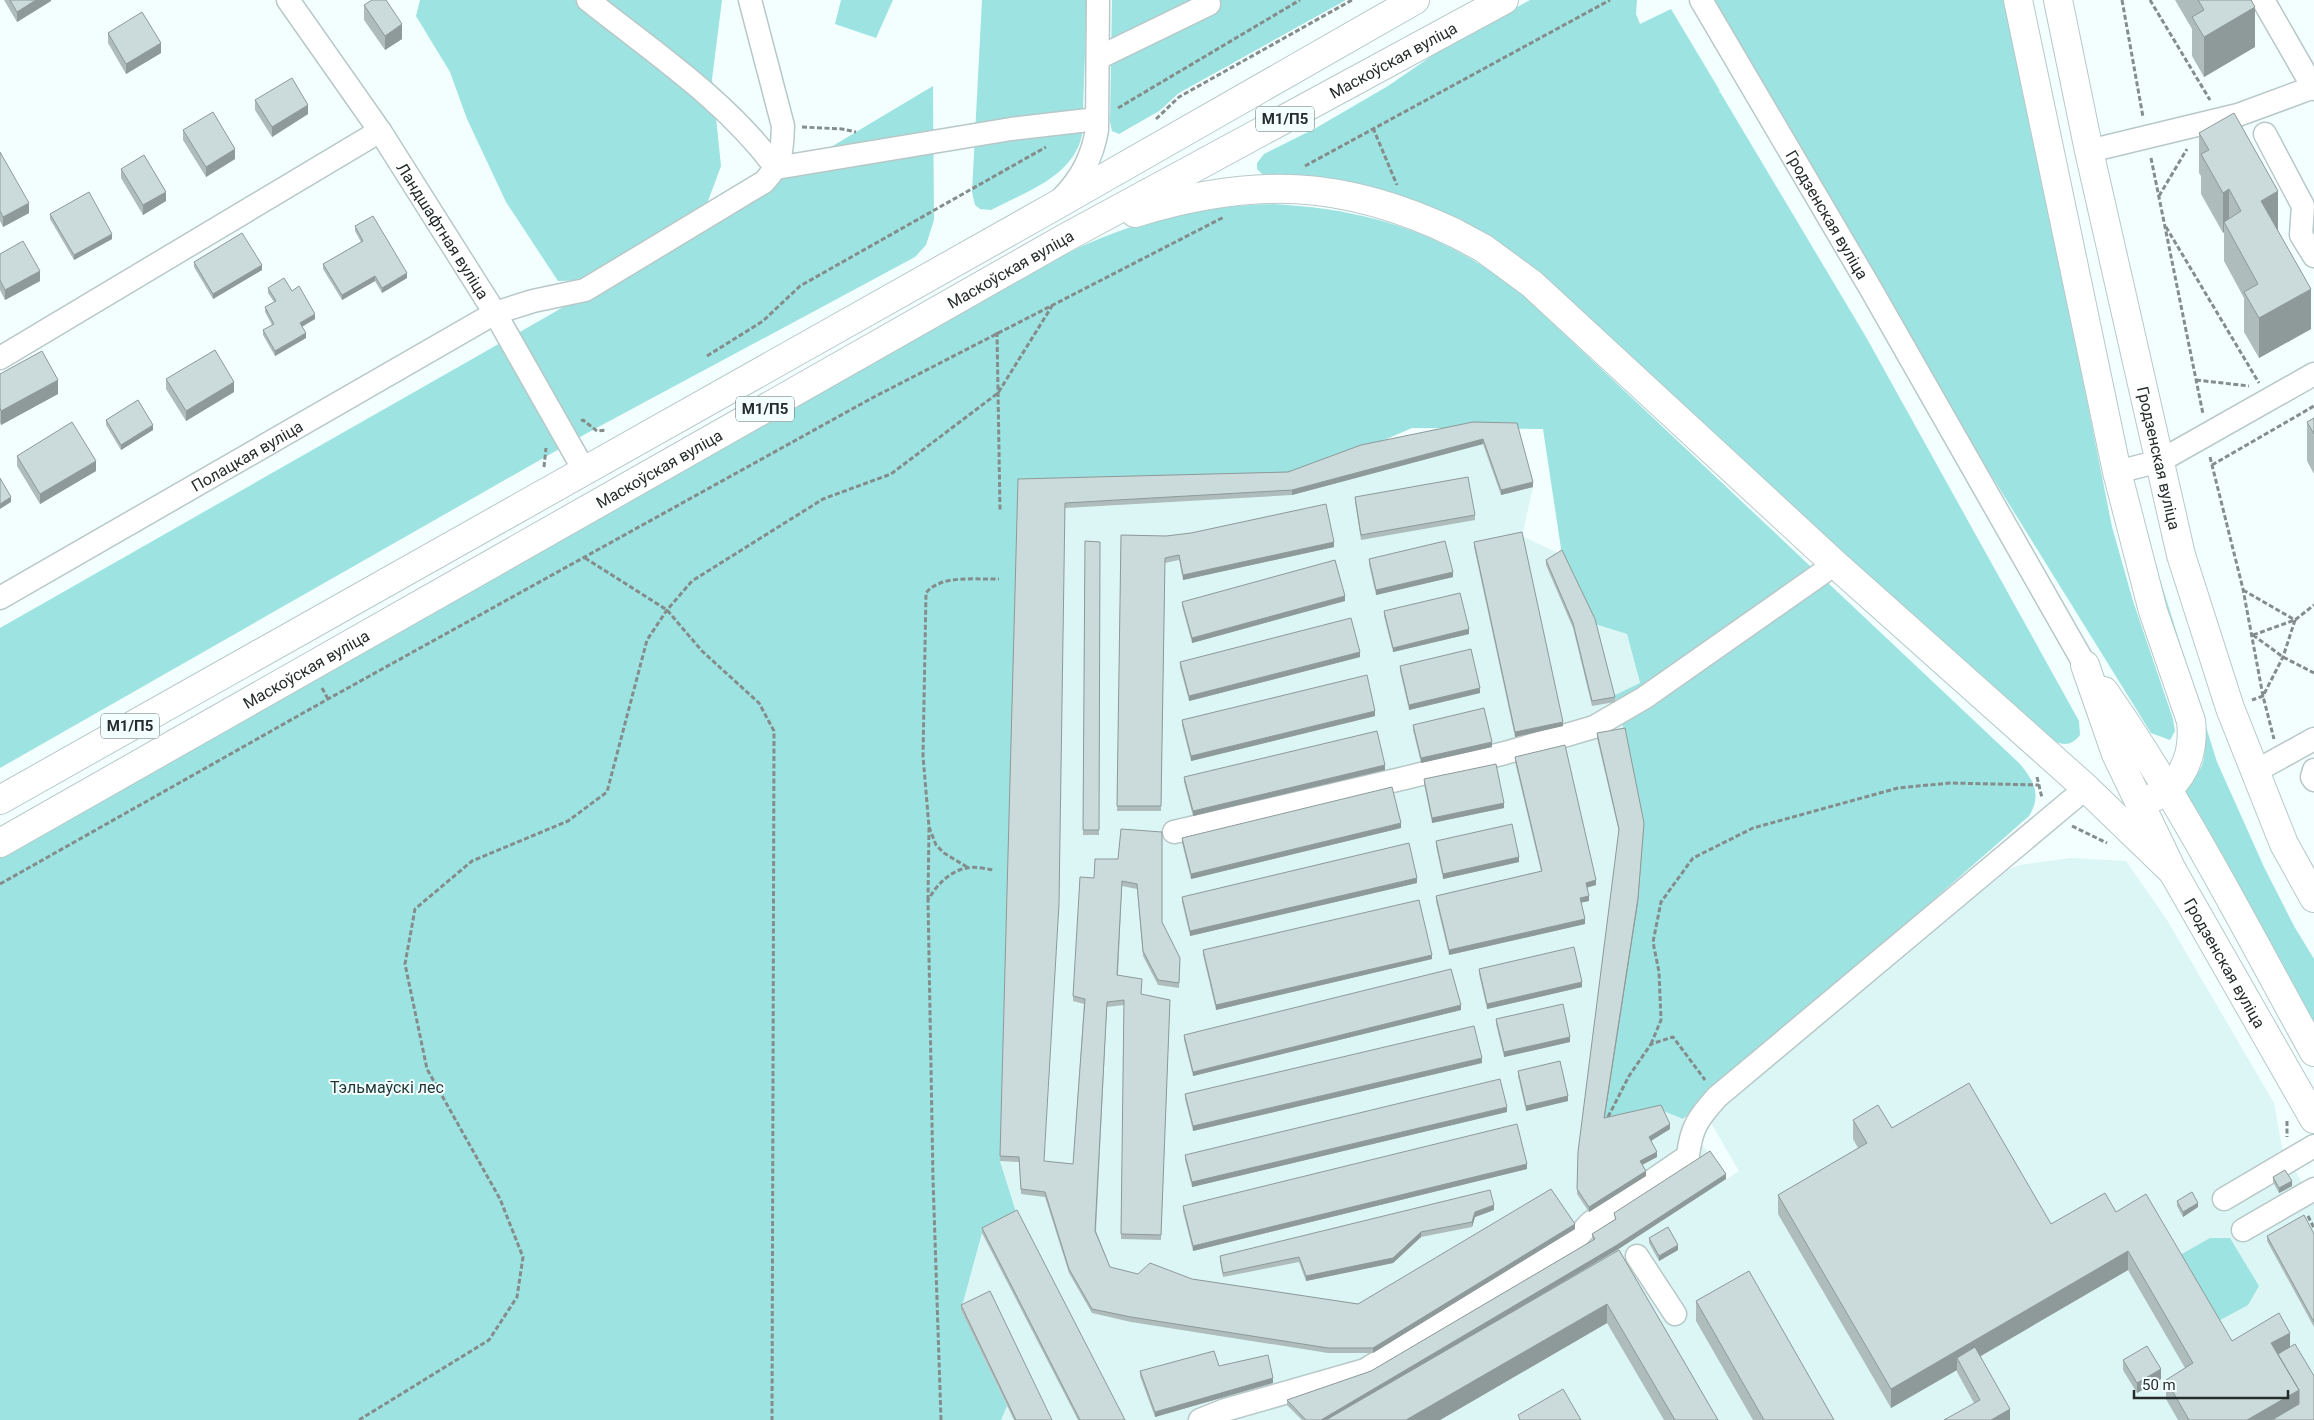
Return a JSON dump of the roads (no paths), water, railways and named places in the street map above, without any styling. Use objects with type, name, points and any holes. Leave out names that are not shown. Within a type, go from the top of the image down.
[{"type":"main road","name":"Маскоўская вуліца","points":[[0,800],[1052,207],[1414,0]]},
{"type":"main road","name":"Маскоўская вуліца","points":[[0,843],[1065,238],[1504,0]]},
{"type":"main road","points":[[2018,0],[2117,472],[2153,611],[2191,721],[2192,735],[2187,763],[2168,790],[2141,804]]},
{"type":"main road","name":"Гродзенская вуліца","points":[[2058,0],[2089,151],[2181,555],[2230,708],[2284,844],[2314,898]]},
{"type":"main road","points":[[1065,238],[1136,213],[1175,202],[1211,194],[1274,188],[1334,193],[1369,200],[1427,220],[1483,248],[1532,284],[1835,564],[2086,788],[2173,872]]},
{"type":"main road","points":[[584,470],[602,502]]},
{"type":"main road","name":"Гродзенская вуліца","points":[[2085,665],[2140,742],[2314,1052]]},
{"type":"main road","name":"Гродзенская вуліца","points":[[2085,665],[2116,754],[2173,872],[2314,1119]]},
{"type":"street","name":"Ландшафтная вуліца","points":[[288,0],[380,131],[495,313],[584,470]]},
{"type":"street","points":[[588,0],[671,64],[732,118],[776,168]]},
{"type":"street","points":[[750,0],[783,126],[782,147],[776,168]]},
{"type":"street","points":[[1052,207],[1073,186],[1086,167],[1094,142],[1097,119],[1098,0]]},
{"type":"street","name":"Гродзенская вуліца","points":[[1701,0],[1877,300],[2085,665]]},
{"type":"street","points":[[2089,151],[2238,115],[2314,88],[2263,0]]},
{"type":"street","points":[[1098,58],[1209,4]]},
{"type":"street","points":[[776,168],[1011,129],[1097,119]]},
{"type":"street","points":[[0,358],[380,131]]},
{"type":"street","points":[[2266,134],[2303,206],[2301,235],[2314,256]]},
{"type":"street","name":"Полацкая вуліца","points":[[0,598],[495,313],[585,290],[764,182],[776,168]]},
{"type":"street","points":[[2117,472],[2160,461],[2314,374]]},
{"type":"street","points":[[1174,832],[1423,774],[1594,727],[1632,706],[1835,564]]},
{"type":"street","points":[[2256,771],[2314,740]]},
{"type":"street","points":[[2314,770],[2312,777],[2314,780]]},
{"type":"street","points":[[1200,1420],[1225,1410],[1365,1370],[1573,1242],[1590,1223],[1688,1156],[1690,1136],[1698,1117],[1716,1097],[2049,806],[2086,788]]},
{"type":"street","points":[[2224,1199],[2305,1151]]},
{"type":"street","points":[[2243,1230],[2314,1189]]},
{"type":"street","points":[[1637,1256],[1675,1314]]},
{"type":"park label","name":"Тэльмаўскі лес","points":[[387,1087]]}]
